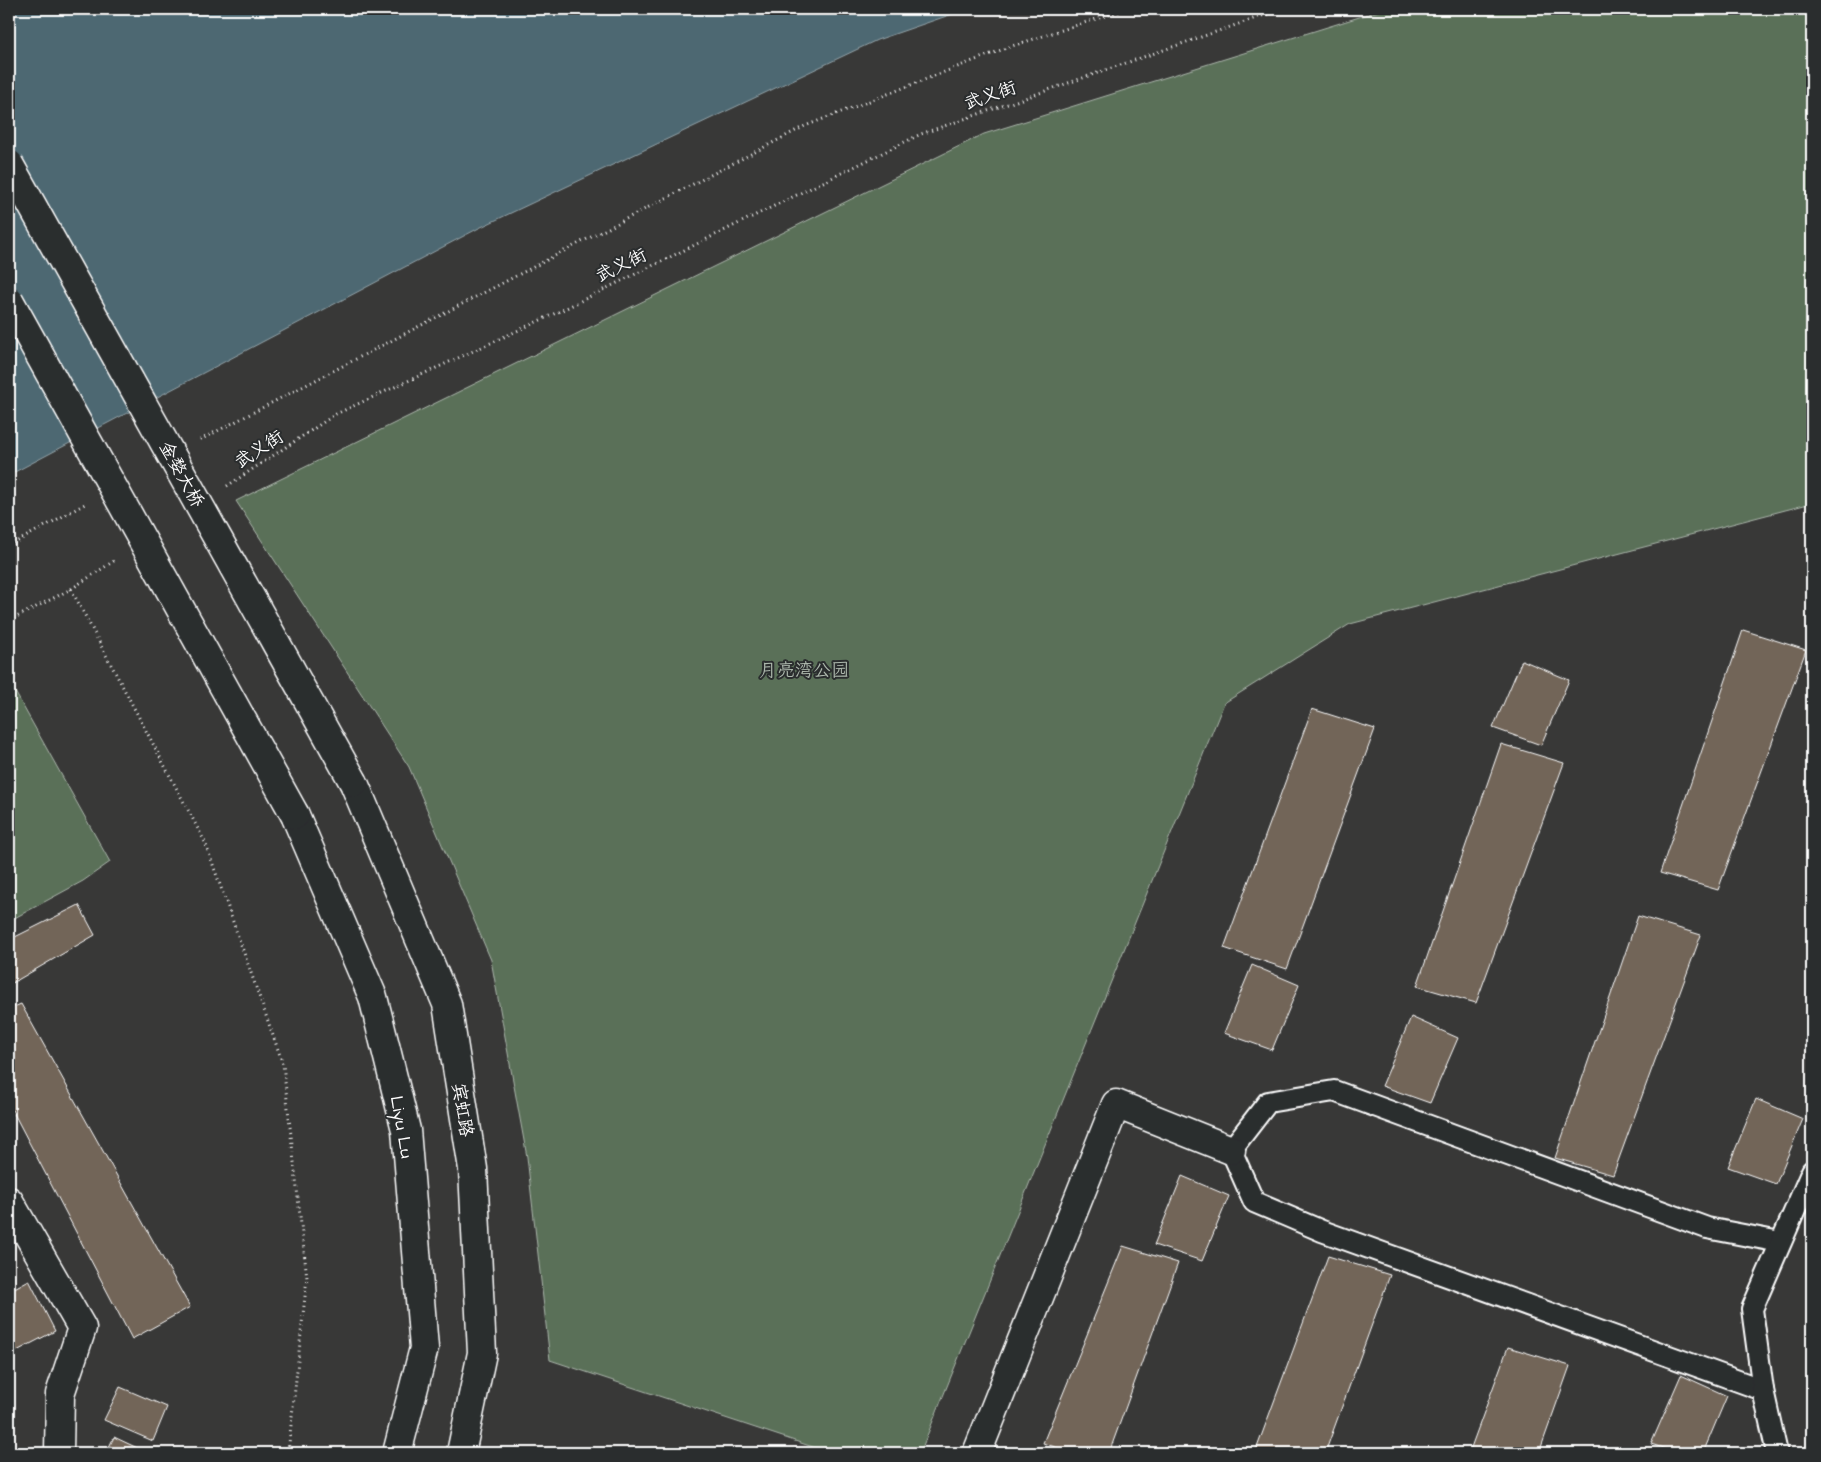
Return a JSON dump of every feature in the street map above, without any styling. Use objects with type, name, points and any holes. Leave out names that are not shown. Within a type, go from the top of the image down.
[{"type":"main road","name":"金婺大桥","points":[[9,164],[354,783]]},
{"type":"main road","name":"Liyu Lu","points":[[9,300],[295,815],[373,997],[406,1130],[424,1348],[397,1453]]},
{"type":"main road","name":"宾虹路","points":[[354,783],[447,1004],[473,1169],[482,1353],[461,1453]]},
{"type":"main road","points":[[977,1453],[1116,1104],[1231,1150]]},
{"type":"main road","points":[[9,1201],[82,1328],[60,1394],[58,1453]]},
{"type":"lane","points":[[1763,1390],[1332,1235],[1254,1202],[1231,1150],[1268,1102],[1334,1091],[1707,1228],[1780,1242]]},
{"type":"lane","points":[[1777,1453],[1763,1390],[1752,1310],[1812,1171]]},
{"type":"path","points":[[192,445],[805,126],[1009,47],[1127,9]]},
{"type":"path","name":"武义街","points":[[220,491],[336,414],[556,313],[921,134],[1282,9]]},
{"type":"path","points":[[9,546],[88,502]]},
{"type":"path","points":[[9,621],[71,590],[120,557]]},
{"type":"path","points":[[71,590],[205,842],[283,1064],[307,1278],[288,1453]]},
{"type":"green space","name":"月亮湾公园","points":[[1385,9],[1812,9],[1812,503],[1350,624],[1224,703],[920,1453],[831,1453],[550,1360],[527,1157],[491,960],[409,767],[236,501],[984,134]]},
{"type":"green space","points":[[9,681],[110,862],[83,881],[9,921]]},
{"type":"water","points":[[9,9],[967,9],[877,40],[479,228],[9,475]]},
{"type":"building","points":[[1743,630],[1806,650],[1718,890],[1660,873]]},
{"type":"building","points":[[1522,660],[1569,680],[1541,745],[1493,728]]},
{"type":"building","points":[[1312,709],[1375,729],[1287,969],[1224,948]]},
{"type":"building","points":[[1501,744],[1564,763],[1476,1003],[1417,986]]},
{"type":"building","points":[[79,905],[95,935],[9,985],[9,940]]},
{"type":"building","points":[[1638,916],[1701,935],[1613,1175],[1555,1158]]},
{"type":"building","points":[[1252,965],[1299,985],[1272,1050],[1224,1033]]},
{"type":"building","points":[[21,1004],[190,1307],[132,1339],[9,1104],[9,1009]]},
{"type":"building","points":[[1411,1017],[1458,1038],[1430,1103],[1382,1086]]},
{"type":"building","points":[[1756,1099],[1803,1119],[1776,1184],[1728,1167]]},
{"type":"building","points":[[1182,1176],[1229,1196],[1202,1261],[1154,1245]]},
{"type":"building","points":[[1123,1246],[1178,1263],[1109,1453],[1073,1453],[1043,1443]]},
{"type":"building","points":[[1328,1256],[1390,1275],[1325,1453],[1255,1453]]},
{"type":"building","points":[[29,1280],[55,1331],[9,1355],[9,1291]]},
{"type":"building","points":[[1508,1347],[1570,1366],[1539,1453],[1469,1453]]},
{"type":"building","points":[[1681,1375],[1727,1396],[1703,1453],[1678,1453],[1651,1444]]},
{"type":"building","points":[[120,1387],[167,1407],[153,1441],[104,1420]]},
{"type":"building","points":[[114,1437],[148,1453],[106,1453]]}]
